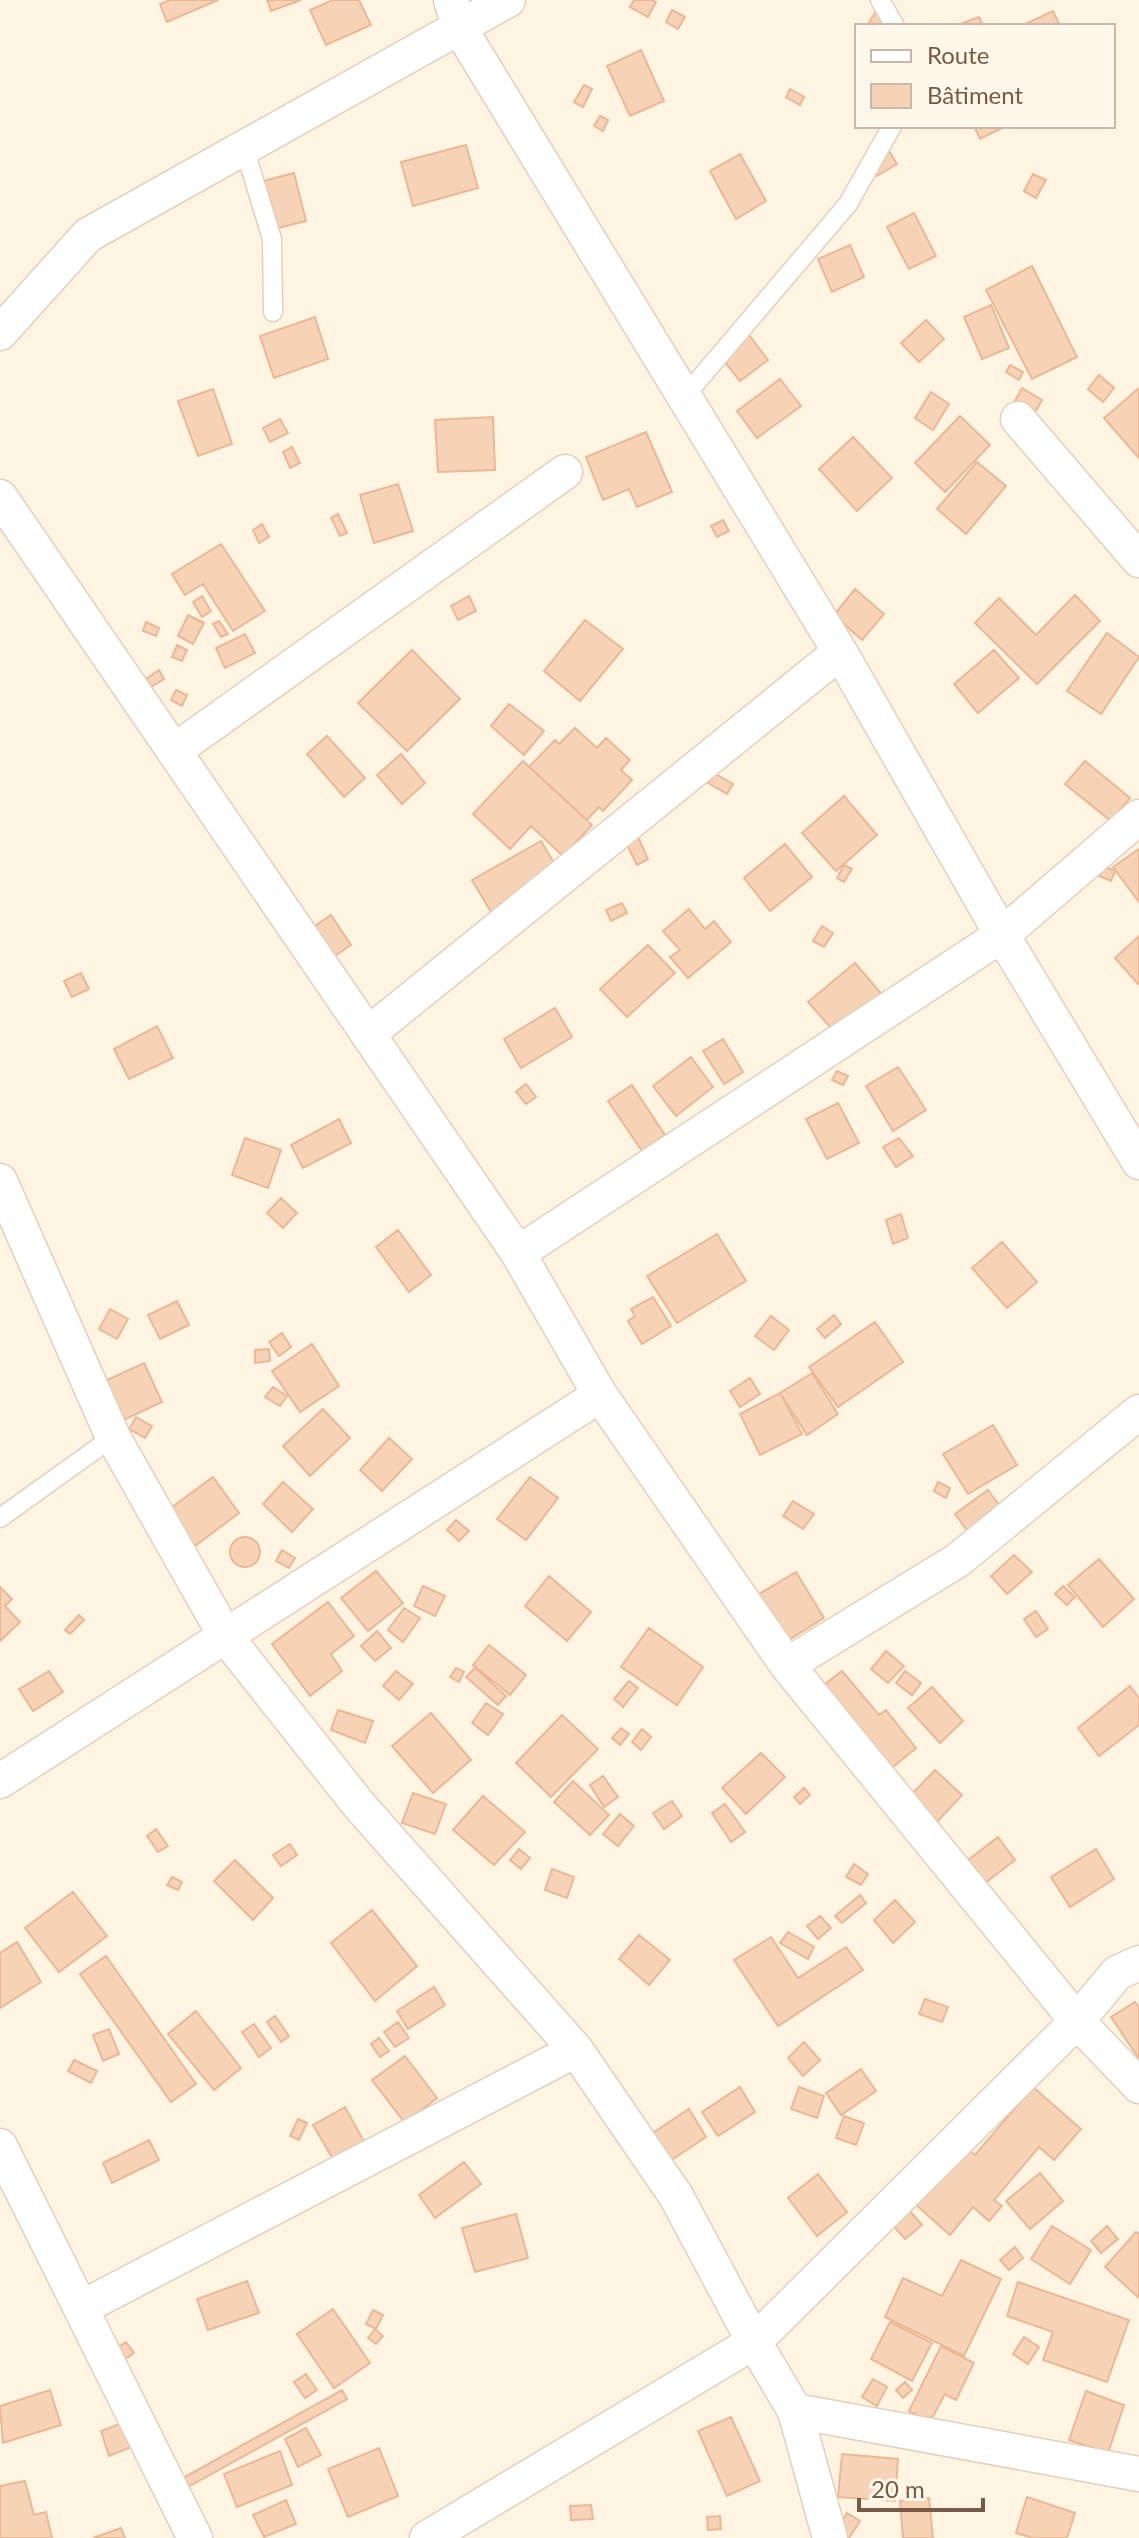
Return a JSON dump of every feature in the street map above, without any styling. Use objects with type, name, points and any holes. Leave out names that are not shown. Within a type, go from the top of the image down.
[{"type":"street","points":[[0,333],[88,235],[244,147],[455,14],[508,0]]},
{"type":"street","points":[[455,14],[840,652],[1002,935],[1139,1162]]},
{"type":"street","points":[[1018,419],[1139,560]]},
{"type":"street","points":[[174,751],[565,472]]},
{"type":"street","points":[[0,497],[518,1253],[600,1395],[787,1665],[1077,2021],[1139,2086]]},
{"type":"street","points":[[368,1034],[840,652]]},
{"type":"street","points":[[518,1253],[1002,935],[1139,817]]},
{"type":"street","points":[[0,1181],[113,1437],[226,1637],[359,1805],[576,2050],[676,2196],[754,2342],[795,2411],[830,2538]]},
{"type":"street","points":[[0,1781],[600,1395]]},
{"type":"street","points":[[787,1665],[958,1560],[1139,1412]]},
{"type":"street","points":[[427,2538],[754,2342],[1077,2021],[1117,1973],[1139,1963]]},
{"type":"street","points":[[81,2308],[576,2050]]},
{"type":"street","points":[[0,2146],[195,2538]]},
{"type":"street","points":[[795,2411],[1139,2474]]},
{"type":"lane","points":[[880,0],[894,24]]},
{"type":"lane","points":[[684,397],[848,204],[891,128]]},
{"type":"lane","points":[[244,147],[272,239],[273,312]]},
{"type":"lane","points":[[0,1518],[113,1437]]},
{"type":"building","points":[[170,0],[218,0],[167,22],[160,4]]},
{"type":"building","points":[[267,0],[301,0],[271,11]]},
{"type":"building","points":[[333,0],[359,0],[371,25],[326,45],[310,10]]},
{"type":"building","points":[[634,0],[656,2],[648,17],[630,7]]},
{"type":"building","points":[[672,10],[685,17],[678,29],[666,22]]},
{"type":"building","points":[[876,11],[890,19],[887,24],[868,24]]},
{"type":"building","points":[[1053,11],[1059,24],[1025,24]]},
{"type":"building","points":[[979,17],[982,24],[961,24]]},
{"type":"building","points":[[641,50],[664,101],[630,116],[607,66]]},
{"type":"building","points":[[584,85],[592,89],[583,107],[574,102]]},
{"type":"building","points":[[790,89],[804,97],[800,105],[786,97]]},
{"type":"building","points":[[600,116],[608,120],[603,131],[594,126]]},
{"type":"building","points":[[975,128],[1002,128],[980,139]]},
{"type":"building","points":[[466,145],[478,188],[413,206],[401,162]]},
{"type":"building","points":[[886,146],[897,164],[877,176],[866,158]]},
{"type":"building","points":[[740,154],[766,201],[736,219],[710,171]]},
{"type":"building","points":[[294,173],[306,221],[271,230],[259,182]]},
{"type":"building","points":[[1033,174],[1046,180],[1036,198],[1024,191]]},
{"type":"building","points":[[914,213],[936,256],[909,269],[887,227]]},
{"type":"building","points":[[850,245],[864,277],[832,292],[818,259]]},
{"type":"building","points":[[1032,266],[1077,357],[1032,379],[986,290]]},
{"type":"building","points":[[991,305],[1009,348],[982,359],[964,317]]},
{"type":"building","points":[[315,317],[328,359],[274,378],[260,336]]},
{"type":"building","points":[[926,320],[944,339],[919,362],[901,343]]},
{"type":"building","points":[[749,335],[768,360],[740,381],[720,356]]},
{"type":"building","points":[[1010,365],[1023,372],[1019,380],[1006,372]]},
{"type":"building","points":[[1099,375],[1114,388],[1103,402],[1088,389]]},
{"type":"building","points":[[780,379],[801,406],[757,438],[737,411]]},
{"type":"building","points":[[1022,388],[1042,400],[1031,419],[1011,408]]},
{"type":"building","points":[[1139,388],[1139,458],[1104,418]]},
{"type":"building","points":[[213,389],[232,444],[198,456],[178,401]]},
{"type":"building","points":[[931,392],[949,404],[933,430],[915,418]]},
{"type":"building","points":[[960,416],[990,445],[945,492],[915,463]]},
{"type":"building","points":[[493,417],[495,470],[438,472],[435,420]]},
{"type":"building","points":[[280,419],[288,433],[270,442],[263,428]]},
{"type":"building","points":[[646,432],[672,492],[637,507],[629,489],[603,500],[586,457]]},
{"type":"building","points":[[853,437],[892,478],[857,511],[819,469]]},
{"type":"building","points":[[292,447],[300,463],[290,468],[283,452]]},
{"type":"building","points":[[977,462],[1006,486],[966,534],[937,509]]},
{"type":"building","points":[[398,484],[413,531],[374,543],[360,495]]},
{"type":"building","points":[[338,514],[347,533],[340,536],[331,518]]},
{"type":"building","points":[[723,520],[729,531],[717,537],[711,526]]},
{"type":"building","points":[[262,524],[269,537],[259,543],[253,530]]},
{"type":"building","points":[[221,544],[265,611],[233,631],[203,584],[185,595],[172,574]]},
{"type":"building","points":[[855,589],[884,614],[862,640],[834,615]]},
{"type":"building","points":[[1075,595],[1100,621],[1037,684],[975,623],[999,598],[1036,635]]},
{"type":"building","points":[[202,596],[211,611],[202,617],[193,602]]},
{"type":"building","points":[[469,596],[476,611],[458,620],[451,606]]},
{"type":"building","points":[[188,615],[204,623],[193,644],[178,636]]},
{"type":"building","points":[[585,620],[623,649],[580,701],[544,671]]},
{"type":"building","points":[[219,621],[228,634],[221,637],[213,624]]},
{"type":"building","points":[[146,622],[159,628],[156,636],[143,631]]},
{"type":"building","points":[[1107,633],[1139,657],[1101,714],[1067,691]]},
{"type":"building","points":[[245,634],[255,653],[225,668],[216,648]]},
{"type":"building","points":[[177,645],[187,650],[182,661],[172,657]]},
{"type":"building","points":[[412,650],[460,699],[407,751],[358,703]]},
{"type":"building","points":[[994,650],[1019,678],[978,713],[954,684]]},
{"type":"building","points":[[159,670],[164,679],[151,687],[146,679]]},
{"type":"building","points":[[176,690],[187,695],[182,706],[171,700]]},
{"type":"building","points":[[509,704],[544,731],[524,755],[491,726]]},
{"type":"building","points":[[575,728],[597,748],[606,738],[630,760],[621,770],[632,780],[603,811],[599,807],[587,820],[529,767],[555,740],[559,744]]},
{"type":"building","points":[[327,736],[365,778],[344,797],[307,754]]},
{"type":"building","points":[[401,754],[425,783],[402,804],[377,775]]},
{"type":"building","points":[[523,761],[592,825],[563,856],[531,826],[510,849],[473,814]]},
{"type":"building","points":[[1085,761],[1130,798],[1111,821],[1065,784]]},
{"type":"building","points":[[714,773],[733,784],[727,794],[708,783]]},
{"type":"building","points":[[844,796],[877,835],[836,871],[802,833]]},
{"type":"building","points":[[638,837],[648,859],[637,865],[626,843]]},
{"type":"building","points":[[541,841],[560,873],[491,912],[472,880]]},
{"type":"building","points":[[785,844],[812,877],[770,911],[744,878]]},
{"type":"building","points":[[1139,849],[1139,902],[1113,867]]},
{"type":"building","points":[[844,865],[852,869],[844,882],[837,878]]},
{"type":"building","points":[[1103,866],[1115,871],[1111,881],[1099,876]]},
{"type":"building","points":[[622,903],[627,913],[611,921],[606,910]]},
{"type":"building","points":[[689,909],[705,929],[714,921],[731,942],[688,978],[670,957],[680,950],[663,931]]},
{"type":"building","points":[[331,915],[351,945],[329,960],[308,931]]},
{"type":"building","points":[[822,926],[833,933],[824,947],[813,941]]},
{"type":"building","points":[[1139,936],[1139,983],[1138,984],[1115,958]]},
{"type":"building","points":[[648,945],[675,973],[627,1017],[600,989]]},
{"type":"building","points":[[855,963],[885,998],[839,1037],[808,1002]]},
{"type":"building","points":[[81,973],[89,989],[72,997],[64,981]]},
{"type":"building","points":[[555,1008],[572,1037],[521,1068],[504,1039]]},
{"type":"building","points":[[157,1026],[173,1058],[129,1079],[114,1049]]},
{"type":"building","points":[[723,1039],[743,1072],[724,1084],[703,1051]]},
{"type":"building","points":[[691,1057],[713,1087],[676,1116],[653,1086]]},
{"type":"building","points":[[898,1067],[926,1110],[893,1131],[866,1086]]},
{"type":"building","points":[[837,1071],[848,1076],[843,1085],[832,1080]]},
{"type":"building","points":[[526,1084],[536,1097],[526,1104],[516,1092]]},
{"type":"building","points":[[632,1085],[665,1135],[642,1151],[608,1101]]},
{"type":"building","points":[[838,1103],[859,1143],[827,1159],[806,1119]]},
{"type":"building","points":[[339,1119],[351,1143],[303,1168],[291,1145]]},
{"type":"building","points":[[245,1138],[281,1150],[268,1188],[232,1175]]},
{"type":"building","points":[[899,1138],[913,1156],[896,1167],[883,1147]]},
{"type":"building","points":[[281,1198],[297,1213],[283,1228],[267,1213]]},
{"type":"building","points":[[901,1214],[908,1238],[893,1244],[886,1220]]},
{"type":"building","points":[[398,1230],[431,1275],[409,1292],[376,1247]]},
{"type":"building","points":[[717,1234],[746,1281],[677,1323],[647,1276]]},
{"type":"building","points":[[1002,1242],[1037,1282],[1007,1308],[972,1268]]},
{"type":"building","points":[[653,1297],[671,1326],[642,1344],[628,1321],[635,1316],[631,1309]]},
{"type":"building","points":[[177,1301],[189,1325],[160,1339],[148,1315]]},
{"type":"building","points":[[110,1309],[128,1319],[117,1339],[99,1329]]},
{"type":"building","points":[[834,1315],[841,1324],[825,1338],[817,1329]]},
{"type":"building","points":[[771,1316],[789,1330],[774,1350],[755,1336]]},
{"type":"building","points":[[875,1322],[903,1362],[838,1407],[809,1367]]},
{"type":"building","points":[[282,1333],[291,1347],[279,1356],[269,1342]]},
{"type":"building","points":[[312,1344],[339,1386],[300,1412],[272,1371]]},
{"type":"building","points":[[269,1349],[270,1361],[255,1363],[255,1350]]},
{"type":"building","points":[[144,1363],[162,1402],[98,1432],[79,1393]]},
{"type":"building","points":[[812,1373],[838,1414],[807,1435],[780,1393]]},
{"type":"building","points":[[750,1378],[760,1394],[740,1407],[730,1391]]},
{"type":"building","points":[[273,1387],[287,1396],[280,1406],[265,1397]]},
{"type":"building","points":[[780,1393],[802,1434],[760,1455],[740,1414]]},
{"type":"building","points":[[323,1409],[350,1438],[310,1476],[283,1446]]},
{"type":"building","points":[[136,1417],[152,1426],[145,1438],[129,1429]]},
{"type":"building","points":[[993,1425],[1017,1465],[968,1494],[943,1454]]},
{"type":"building","points":[[389,1438],[412,1459],[382,1491],[360,1470]]},
{"type":"building","points":[[213,1477],[239,1513],[183,1555],[156,1519]]},
{"type":"building","points":[[530,1477],[558,1498],[526,1540],[497,1519]]},
{"type":"building","points":[[283,1482],[313,1509],[292,1532],[263,1504]]},
{"type":"building","points":[[938,1482],[950,1488],[946,1498],[934,1491]]},
{"type":"building","points":[[988,1490],[1005,1513],[972,1537],[955,1514]]},
{"type":"building","points":[[793,1501],[814,1514],[803,1529],[783,1516]]},
{"type":"building","points":[[456,1520],[469,1531],[459,1541],[447,1530]]},
{"type":"building","points":[[245,1537],[256,1541],[260,1552],[256,1563],[245,1567],[234,1563],[230,1552],[234,1541]]},
{"type":"building","points":[[282,1550],[295,1558],[289,1568],[276,1561]]},
{"type":"building","points":[[1014,1555],[1032,1572],[1007,1594],[991,1576]]},
{"type":"building","points":[[1099,1559],[1134,1599],[1103,1627],[1068,1585]]},
{"type":"building","points":[[376,1571],[403,1603],[368,1631],[341,1598]]},
{"type":"building","points":[[796,1572],[824,1618],[787,1641],[759,1594]]},
{"type":"building","points":[[549,1576],[591,1612],[567,1641],[525,1606]]},
{"type":"building","points":[[423,1586],[445,1596],[435,1616],[414,1606]]},
{"type":"building","points":[[1063,1586],[1075,1597],[1067,1605],[1055,1594]]},
{"type":"building","points":[[0,1587],[12,1599],[5,1606],[20,1622],[0,1641]]},
{"type":"building","points":[[328,1602],[354,1636],[331,1654],[342,1671],[310,1696],[272,1644]]},
{"type":"building","points":[[404,1608],[420,1618],[403,1642],[388,1630]]},
{"type":"building","points":[[1036,1611],[1048,1629],[1036,1637],[1024,1619]]},
{"type":"building","points":[[79,1615],[84,1620],[70,1634],[65,1630]]},
{"type":"building","points":[[649,1628],[703,1667],[677,1705],[621,1667]]},
{"type":"building","points":[[377,1631],[391,1648],[375,1661],[361,1646]]},
{"type":"building","points":[[489,1645],[526,1675],[510,1695],[473,1665]]},
{"type":"building","points":[[886,1651],[904,1666],[888,1683],[871,1669]]},
{"type":"building","points":[[456,1668],[464,1672],[459,1682],[450,1677]]},
{"type":"building","points":[[475,1668],[506,1696],[498,1705],[466,1677]]},
{"type":"building","points":[[49,1671],[63,1692],[33,1711],[19,1689]]},
{"type":"building","points":[[396,1671],[413,1684],[399,1700],[383,1686]]},
{"type":"building","points":[[842,1671],[879,1715],[886,1710],[916,1748],[882,1776],[815,1692]]},
{"type":"building","points":[[905,1671],[921,1683],[912,1695],[896,1683]]},
{"type":"building","points":[[629,1681],[638,1688],[623,1707],[614,1699]]},
{"type":"building","points":[[1130,1686],[1139,1698],[1139,1725],[1099,1756],[1078,1728]]},
{"type":"building","points":[[932,1687],[963,1721],[940,1743],[908,1708]]},
{"type":"building","points":[[486,1703],[503,1714],[488,1735],[472,1723]]},
{"type":"building","points":[[338,1710],[373,1721],[365,1743],[331,1730]]},
{"type":"building","points":[[431,1713],[471,1760],[433,1793],[392,1746]]},
{"type":"building","points":[[562,1715],[598,1749],[551,1797],[516,1763]]},
{"type":"building","points":[[621,1728],[629,1734],[620,1745],[612,1738]]},
{"type":"building","points":[[642,1729],[651,1737],[641,1750],[632,1742]]},
{"type":"building","points":[[761,1753],[785,1777],[746,1814],[722,1788]]},
{"type":"building","points":[[935,1770],[962,1795],[935,1824],[909,1797]]},
{"type":"building","points":[[603,1776],[618,1797],[604,1807],[590,1785]]},
{"type":"building","points":[[573,1781],[609,1815],[590,1835],[554,1802]]},
{"type":"building","points":[[804,1788],[810,1795],[800,1804],[794,1797]]},
{"type":"building","points":[[413,1793],[446,1804],[435,1834],[402,1823]]},
{"type":"building","points":[[483,1796],[525,1832],[494,1865],[453,1830]]},
{"type":"building","points":[[672,1801],[682,1816],[664,1829],[653,1813]]},
{"type":"building","points":[[725,1804],[745,1832],[731,1842],[712,1813]]},
{"type":"building","points":[[620,1814],[634,1826],[618,1846],[603,1834]]},
{"type":"building","points":[[156,1829],[168,1846],[158,1852],[147,1836]]},
{"type":"building","points":[[998,1837],[1015,1860],[981,1886],[963,1864]]},
{"type":"building","points":[[290,1844],[297,1855],[281,1866],[273,1855]]},
{"type":"building","points":[[519,1849],[530,1858],[521,1869],[510,1860]]},
{"type":"building","points":[[1096,1849],[1114,1879],[1070,1907],[1051,1877]]},
{"type":"building","points":[[235,1860],[273,1898],[253,1920],[214,1881]]},
{"type":"building","points":[[854,1864],[868,1874],[861,1885],[846,1877]]},
{"type":"building","points":[[552,1869],[574,1877],[567,1898],[545,1890]]},
{"type":"building","points":[[172,1877],[182,1882],[178,1890],[167,1885]]},
{"type":"building","points":[[73,1892],[107,1936],[59,1972],[25,1928]]},
{"type":"building","points":[[860,1895],[866,1903],[842,1923],[835,1916]]},
{"type":"building","points":[[895,1900],[915,1922],[893,1943],[874,1920]]},
{"type":"building","points":[[372,1910],[417,1966],[375,2001],[331,1943]]},
{"type":"building","points":[[820,1916],[831,1928],[818,1939],[807,1926]]},
{"type":"building","points":[[788,1932],[814,1947],[808,1959],[780,1943]]},
{"type":"building","points":[[639,1935],[670,1960],[649,1985],[619,1959]]},
{"type":"building","points":[[771,1937],[798,1978],[846,1947],[863,1970],[778,2026],[734,1960]]},
{"type":"building","points":[[17,1942],[41,1982],[0,2008],[0,1953]]},
{"type":"building","points":[[106,1956],[196,2084],[171,2102],[80,1974]]},
{"type":"building","points":[[434,1987],[445,2005],[408,2029],[397,2011]]},
{"type":"building","points":[[925,1999],[948,2007],[942,2022],[919,2014]]},
{"type":"building","points":[[1135,2002],[1139,2007],[1139,2059],[1111,2017]]},
{"type":"building","points":[[196,2011],[241,2068],[214,2090],[168,2034]]},
{"type":"building","points":[[275,2016],[289,2036],[281,2042],[267,2022]]},
{"type":"building","points":[[398,2022],[409,2038],[395,2047],[384,2032]]},
{"type":"building","points":[[254,2024],[271,2048],[259,2057],[242,2032]]},
{"type":"building","points":[[109,2029],[119,2054],[103,2061],[93,2035]]},
{"type":"building","points":[[379,2038],[389,2051],[380,2057],[371,2044]]},
{"type":"building","points":[[804,2042],[820,2060],[803,2076],[788,2058]]},
{"type":"building","points":[[405,2056],[437,2098],[405,2123],[372,2080]]},
{"type":"building","points":[[74,2060],[97,2071],[91,2083],[68,2071]]},
{"type":"building","points":[[861,2069],[876,2091],[841,2115],[826,2093]]},
{"type":"building","points":[[740,2087],[755,2112],[718,2136],[702,2112]]},
{"type":"building","points":[[799,2087],[824,2096],[817,2118],[791,2109]]},
{"type":"building","points":[[1033,2087],[1081,2129],[1054,2160],[1039,2147],[994,2200],[1002,2206],[989,2221],[973,2207],[950,2235],[916,2205],[965,2148],[975,2155]]},
{"type":"building","points":[[345,2107],[368,2149],[337,2166],[313,2125]]},
{"type":"building","points":[[689,2109],[706,2137],[670,2161],[651,2134]]},
{"type":"building","points":[[844,2116],[864,2123],[856,2145],[836,2138]]},
{"type":"building","points":[[298,2119],[307,2123],[299,2140],[290,2136]]},
{"type":"building","points":[[149,2140],[159,2160],[112,2183],[103,2163]]},
{"type":"building","points":[[464,2162],[481,2184],[435,2218],[419,2195]]},
{"type":"building","points":[[1040,2173],[1063,2201],[1030,2229],[1006,2201]]},
{"type":"building","points":[[818,2174],[847,2212],[817,2236],[788,2198]]},
{"type":"building","points":[[908,2209],[922,2225],[905,2239],[891,2223]]},
{"type":"building","points":[[516,2214],[528,2258],[475,2272],[462,2228]]},
{"type":"building","points":[[1052,2226],[1091,2250],[1070,2284],[1031,2259]]},
{"type":"building","points":[[1107,2226],[1118,2239],[1101,2253],[1091,2241]]},
{"type":"building","points":[[1136,2232],[1139,2234],[1139,2298],[1105,2267]]},
{"type":"building","points":[[1015,2247],[1023,2258],[1009,2270],[1000,2260]]},
{"type":"building","points":[[961,2260],[1001,2279],[964,2356],[885,2317],[903,2278],[942,2296]]},
{"type":"building","points":[[247,2281],[259,2313],[208,2330],[197,2299]]},
{"type":"building","points":[[1018,2282],[1129,2320],[1107,2382],[1043,2360],[1053,2332],[1007,2316]]},
{"type":"building","points":[[333,2309],[370,2363],[334,2388],[297,2334]]},
{"type":"building","points":[[373,2310],[383,2315],[376,2329],[366,2324]]},
{"type":"building","points":[[890,2322],[932,2343],[912,2381],[871,2359]]},
{"type":"building","points":[[375,2329],[383,2336],[376,2344],[368,2338]]},
{"type":"building","points":[[1024,2337],[1039,2347],[1028,2364],[1013,2354]]},
{"type":"building","points":[[126,2342],[134,2353],[124,2360],[117,2348]]},
{"type":"building","points":[[941,2346],[974,2363],[956,2400],[945,2394],[930,2422],[909,2411]]},
{"type":"building","points":[[306,2374],[317,2390],[305,2398],[294,2382]]},
{"type":"building","points":[[873,2379],[887,2387],[877,2406],[862,2397]]},
{"type":"building","points":[[905,2382],[912,2390],[903,2398],[896,2390]]},
{"type":"building","points":[[50,2390],[61,2425],[3,2443],[0,2406]]},
{"type":"building","points":[[342,2390],[347,2399],[188,2487],[183,2478]]},
{"type":"building","points":[[1086,2391],[1124,2405],[1108,2453],[1069,2440]]},
{"type":"building","points":[[731,2417],[760,2481],[727,2496],[698,2431]]},
{"type":"building","points":[[122,2423],[132,2447],[109,2456],[101,2431]]},
{"type":"building","points":[[306,2428],[321,2455],[298,2467],[285,2439]]},
{"type":"building","points":[[379,2448],[398,2496],[348,2517],[328,2469]]},
{"type":"building","points":[[280,2451],[292,2485],[237,2507],[224,2474]]},
{"type":"building","points":[[842,2454],[898,2459],[895,2501],[838,2497]]},
{"type":"building","points":[[25,2481],[34,2515],[46,2512],[52,2538],[0,2538],[0,2486]]},
{"type":"building","points":[[1027,2497],[1075,2513],[1067,2538],[1033,2538],[1016,2533]]},
{"type":"building","points":[[929,2498],[933,2538],[903,2538],[900,2501]]},
{"type":"building","points":[[286,2500],[296,2524],[264,2537],[253,2515]]},
{"type":"building","points":[[591,2505],[593,2519],[571,2520],[570,2506]]},
{"type":"building","points":[[847,2513],[860,2521],[849,2538],[837,2531]]},
{"type":"building","points":[[720,2516],[721,2529],[708,2530],[707,2517]]},
{"type":"building","points":[[121,2528],[125,2538],[93,2538]]}]
